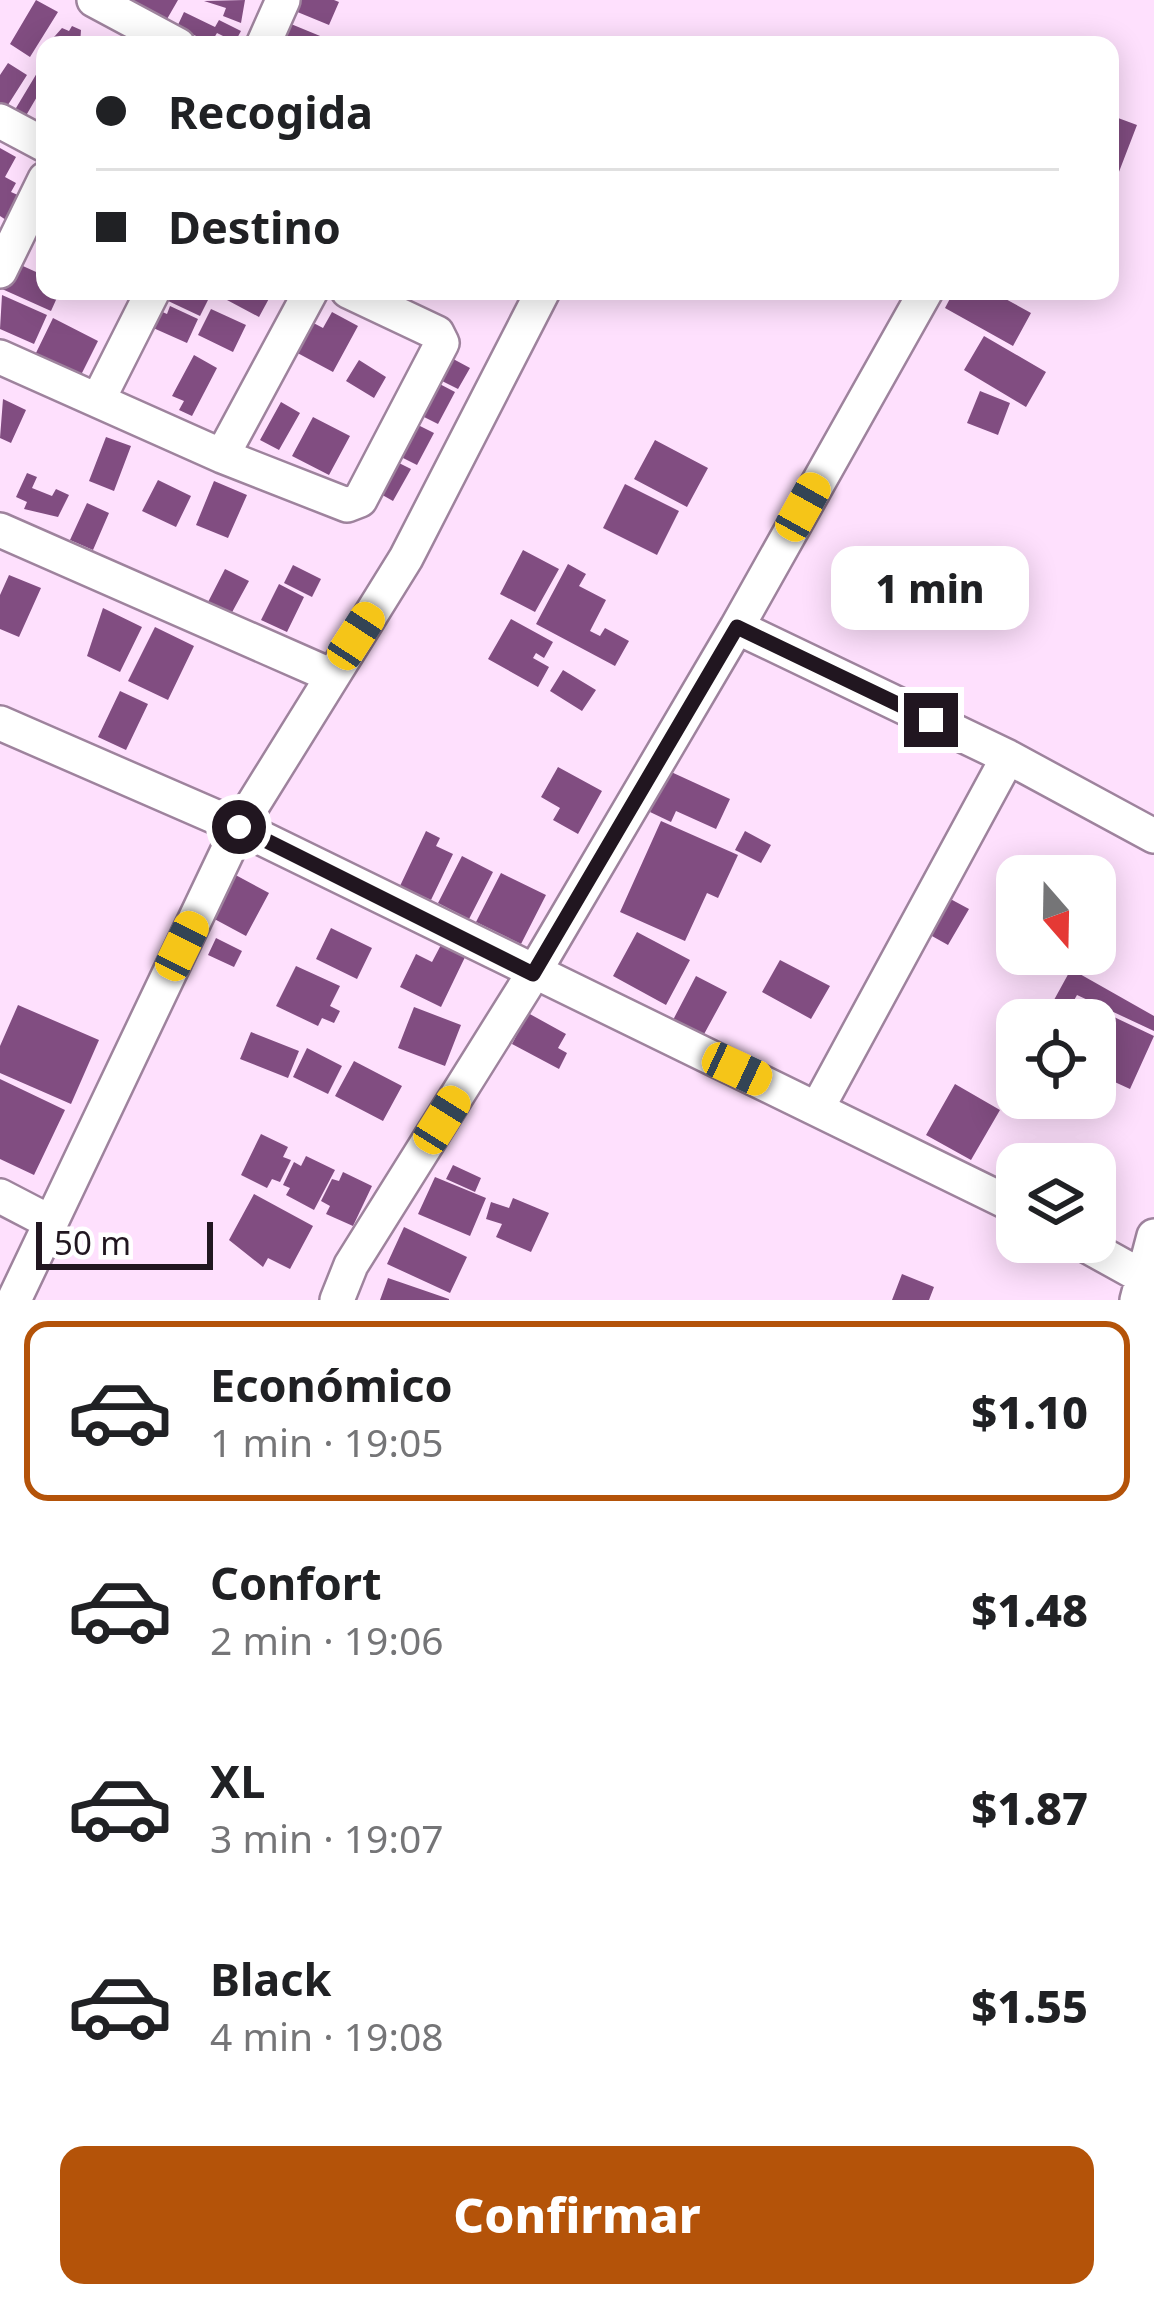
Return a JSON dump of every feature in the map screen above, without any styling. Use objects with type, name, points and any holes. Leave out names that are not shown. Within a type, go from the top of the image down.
[{"type":"street","points":[[267,36],[283,0]]},
{"type":"street","points":[[100,1],[162,36]]},
{"type":"street","points":[[0,121],[36,140]]},
{"type":"street","points":[[0,271],[36,197]]},
{"type":"street","points":[[98,400],[148,300]]},
{"type":"street","points":[[223,456],[306,300]]},
{"type":"street","points":[[0,357],[347,505],[360,500],[442,344],[437,333],[367,300]]},
{"type":"street","points":[[14,1300],[239,827],[416,539],[538,300]]},
{"type":"street","points":[[337,1300],[351,1265],[533,974],[737,627],[921,300]]},
{"type":"street","points":[[0,530],[330,675]]},
{"type":"street","points":[[737,627],[1008,757],[1154,836]]},
{"type":"street","points":[[0,723],[239,827],[996,1196]]},
{"type":"street","points":[[818,1107],[1008,757]]},
{"type":"street","points":[[0,1196],[50,1222]]},
{"type":"street","points":[[1110,1263],[1145,1287],[1154,1236]]},
{"type":"building","points":[[36,0],[58,12],[43,36],[36,36],[30,57],[10,44]]},
{"type":"building","points":[[113,0],[178,0],[163,26]]},
{"type":"building","points":[[245,0],[241,23],[223,16],[226,8],[204,1]]},
{"type":"building","points":[[293,0],[339,2],[329,25],[295,11]]},
{"type":"building","points":[[184,12],[215,27],[219,20],[241,31],[238,36],[196,36],[177,27]]},
{"type":"building","points":[[291,24],[320,36],[286,36]]},
{"type":"building","points":[[72,26],[81,30],[81,36],[55,36],[62,28],[69,31]]},
{"type":"building","points":[[8,63],[27,75],[6,108],[0,104],[0,75]]},
{"type":"building","points":[[36,75],[36,98],[24,119],[13,113]]},
{"type":"building","points":[[1119,118],[1137,125],[1119,172]]},
{"type":"building","points":[[0,148],[16,157],[5,177],[16,183],[11,192],[20,196],[6,220],[0,216]]},
{"type":"building","points":[[14,262],[36,272],[36,300],[56,300],[51,311],[2,289]]},
{"type":"building","points":[[2,295],[47,315],[34,344],[0,329]]},
{"type":"building","points":[[166,300],[208,300],[200,316]]},
{"type":"building","points":[[227,300],[268,300],[259,317]]},
{"type":"building","points":[[949,300],[1007,300],[1031,313],[1013,346],[945,308]]},
{"type":"building","points":[[170,306],[198,319],[187,343],[151,327],[158,310],[167,314]]},
{"type":"building","points":[[211,309],[246,325],[233,352],[198,335]]},
{"type":"building","points":[[332,312],[358,326],[333,372],[290,349],[306,319],[323,328]]},
{"type":"building","points":[[53,318],[98,341],[80,377],[35,355]]},
{"type":"building","points":[[984,336],[1046,372],[1026,407],[964,370]]},
{"type":"building","points":[[444,354],[470,368],[458,389],[432,376]]},
{"type":"building","points":[[194,355],[217,368],[192,416],[179,410],[184,401],[172,396]]},
{"type":"building","points":[[359,360],[386,377],[374,398],[346,381]]},
{"type":"building","points":[[432,380],[455,392],[438,424],[414,412]]},
{"type":"building","points":[[980,391],[1010,403],[998,435],[967,423]]},
{"type":"building","points":[[3,399],[26,410],[11,443],[0,438]]},
{"type":"building","points":[[281,402],[300,413],[279,450],[260,440]]},
{"type":"building","points":[[313,417],[350,436],[329,475],[292,456]]},
{"type":"building","points":[[410,421],[434,433],[417,465],[393,453]]},
{"type":"building","points":[[106,437],[131,446],[114,491],[89,481]]},
{"type":"building","points":[[655,440],[708,468],[687,507],[634,479]]},
{"type":"building","points":[[387,457],[411,469],[393,501],[370,488]]},
{"type":"building","points":[[27,473],[37,477],[32,488],[52,496],[56,489],[69,495],[58,517],[24,509],[27,502],[16,497]]},
{"type":"building","points":[[158,480],[191,496],[176,527],[142,511]]},
{"type":"building","points":[[214,481],[247,495],[228,538],[196,525]]},
{"type":"building","points":[[625,484],[679,511],[657,555],[603,528]]},
{"type":"building","points":[[87,503],[109,513],[93,550],[70,540]]},
{"type":"building","points":[[523,550],[559,569],[535,612],[500,594]]},
{"type":"building","points":[[568,564],[586,574],[579,586],[606,600],[590,631],[600,636],[605,628],[629,641],[615,666],[536,624]]},
{"type":"building","points":[[293,565],[321,579],[312,597],[284,583]]},
{"type":"building","points":[[225,569],[249,581],[230,616],[207,604]]},
{"type":"building","points":[[9,575],[41,588],[19,637],[0,629],[0,595]]},
{"type":"building","points":[[279,584],[304,597],[287,632],[261,620]]},
{"type":"building","points":[[103,608],[142,627],[120,672],[87,656]]},
{"type":"building","points":[[511,619],[553,642],[544,658],[536,653],[533,658],[549,667],[538,687],[488,659]]},
{"type":"building","points":[[155,627],[194,646],[168,700],[128,681]]},
{"type":"building","points":[[563,670],[596,690],[582,711],[550,691]]},
{"type":"building","points":[[120,691],[148,704],[126,750],[98,737]]},
{"type":"building","points":[[558,767],[602,791],[578,834],[553,820],[560,808],[541,797]]},
{"type":"building","points":[[669,771],[730,799],[716,829],[676,811],[671,822],[650,812]]},
{"type":"building","points":[[661,821],[738,855],[718,898],[707,893],[685,941],[620,912]]},
{"type":"building","points":[[426,831],[440,838],[436,846],[453,854],[431,900],[400,886]]},
{"type":"building","points":[[745,831],[771,845],[761,863],[735,850]]},
{"type":"building","points":[[462,856],[493,872],[469,919],[438,903]]},
{"type":"building","points":[[230,872],[269,893],[246,936],[207,915]]},
{"type":"building","points":[[501,873],[546,895],[521,944],[476,922]]},
{"type":"building","points":[[943,895],[969,909],[948,945],[923,931]]},
{"type":"building","points":[[331,928],[372,948],[357,979],[316,959]]},
{"type":"building","points":[[637,932],[690,960],[666,1005],[613,976]]},
{"type":"building","points":[[216,938],[242,951],[234,967],[208,955]]},
{"type":"building","points":[[442,943],[466,955],[441,1007],[400,987],[416,954],[432,962]]},
{"type":"building","points":[[780,960],[830,986],[811,1019],[762,992]]},
{"type":"building","points":[[296,966],[340,986],[330,1006],[340,1011],[334,1023],[322,1018],[318,1026],[276,1006]]},
{"type":"building","points":[[1068,975],[1082,975],[1154,1016],[1154,1031],[1116,1013],[1116,999],[1077,995],[1055,999]]},
{"type":"building","points":[[696,976],[727,992],[703,1036],[673,1020]]},
{"type":"building","points":[[18,1005],[99,1040],[71,1104],[0,1073],[0,1046]]},
{"type":"building","points":[[414,1007],[461,1025],[445,1066],[398,1048]]},
{"type":"building","points":[[528,1013],[566,1034],[558,1048],[567,1053],[559,1069],[512,1044]]},
{"type":"building","points":[[1116,1018],[1154,1036],[1130,1089],[1116,1083]]},
{"type":"building","points":[[251,1032],[299,1051],[288,1078],[240,1059]]},
{"type":"building","points":[[307,1048],[342,1066],[328,1094],[293,1077]]},
{"type":"building","points":[[354,1061],[402,1086],[383,1121],[335,1096]]},
{"type":"building","points":[[0,1079],[65,1110],[34,1175],[0,1159]]},
{"type":"building","points":[[955,1084],[996,1108],[996,1117],[971,1160],[926,1135]]},
{"type":"building","points":[[261,1134],[288,1147],[283,1157],[291,1160],[280,1182],[272,1179],[267,1188],[241,1175]]},
{"type":"building","points":[[306,1156],[335,1170],[314,1210],[286,1195],[290,1188],[283,1185],[294,1162],[301,1166]]},
{"type":"building","points":[[453,1165],[481,1178],[475,1192],[446,1179]]},
{"type":"building","points":[[343,1172],[372,1186],[353,1226],[326,1214],[330,1206],[321,1201],[332,1179],[339,1181]]},
{"type":"building","points":[[435,1177],[486,1198],[470,1236],[418,1214]]},
{"type":"building","points":[[254,1194],[313,1226],[290,1269],[268,1258],[263,1267],[229,1240]]},
{"type":"building","points":[[513,1198],[549,1213],[531,1252],[496,1237],[502,1224],[486,1219],[491,1202],[509,1208]]},
{"type":"building","points":[[404,1227],[467,1257],[450,1293],[387,1264]]},
{"type":"building","points":[[902,1274],[934,1287],[929,1300],[892,1300]]},
{"type":"building","points":[[388,1278],[449,1299],[449,1300],[380,1300]]},
{"type":"route","points":[[239,827],[533,974],[737,627],[931,720]]}]
